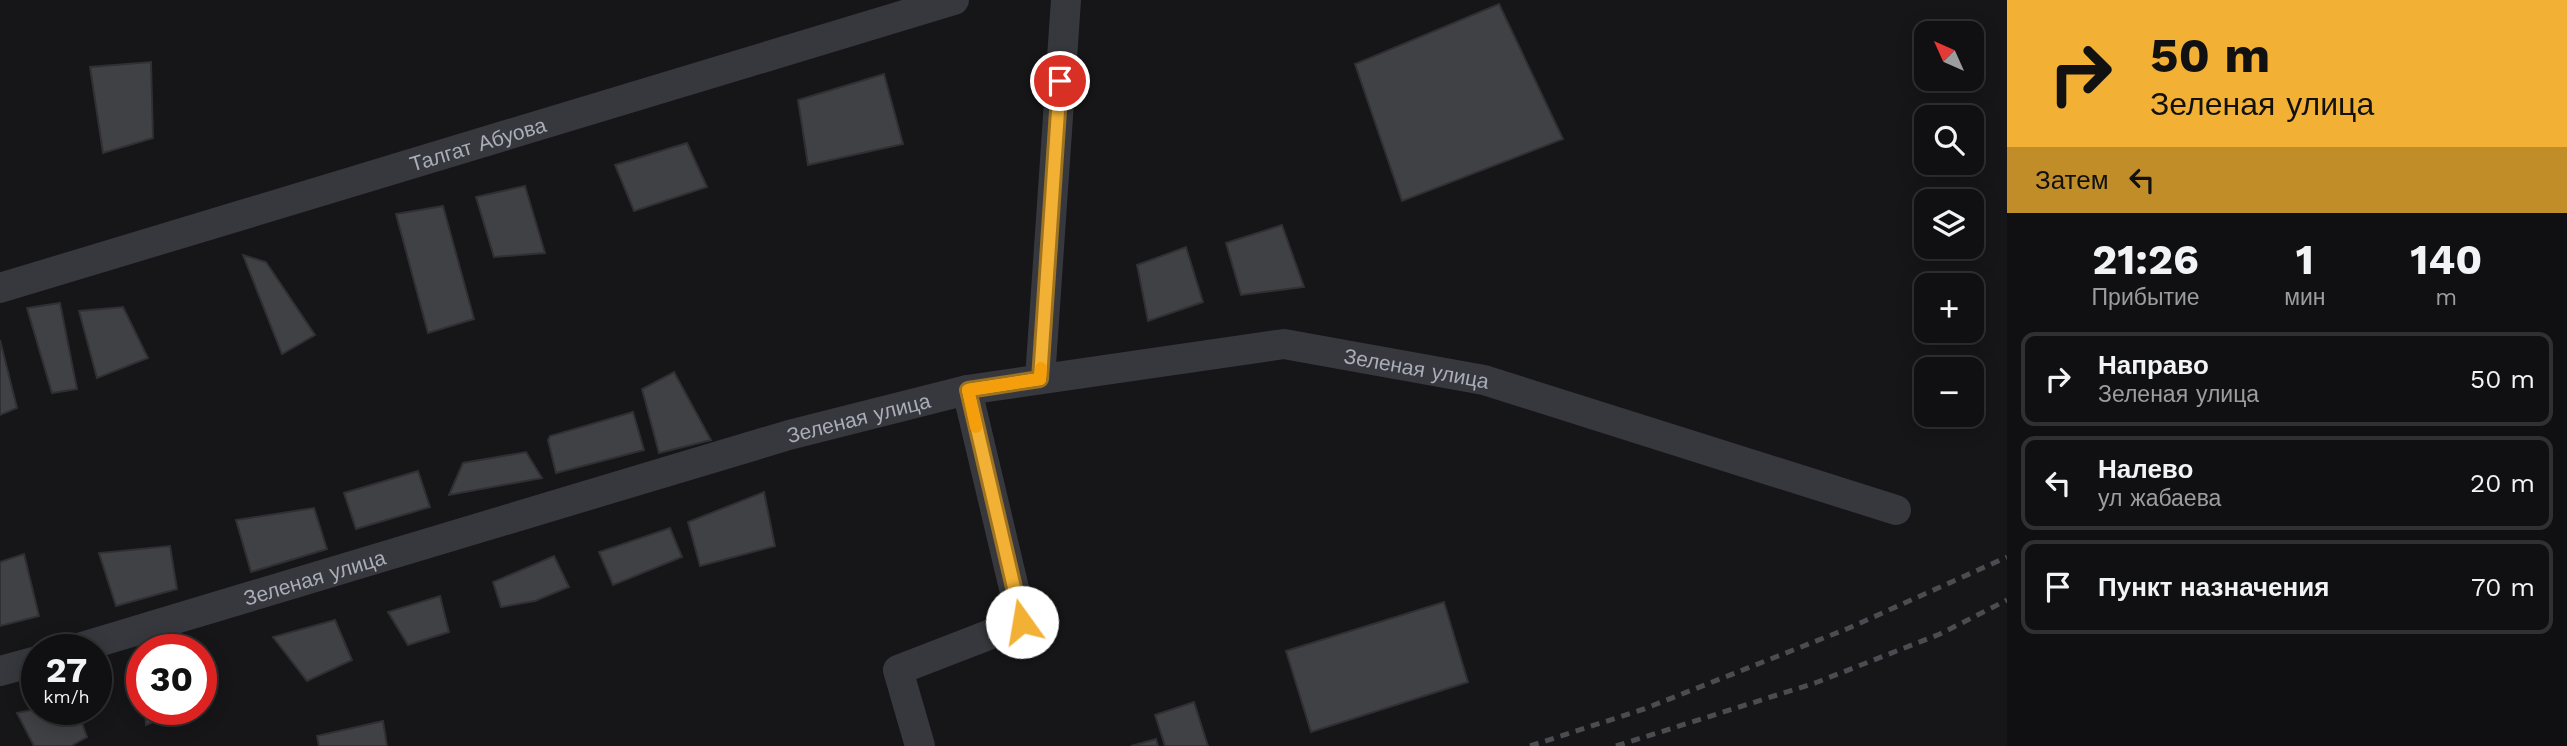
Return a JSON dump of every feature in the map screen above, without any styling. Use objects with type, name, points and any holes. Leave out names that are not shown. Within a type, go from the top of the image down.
[{"type":"street","name":"Талгат Абуова","points":[[0,288],[954,0]]},
{"type":"street","points":[[1040,379],[1066,0]]},
{"type":"street","name":"Зеленая улица","points":[[112,638],[789,435],[968,390],[1284,344],[1484,380],[1896,510]]},
{"type":"street","points":[[920,746],[898,670],[1022,622],[968,390]]},
{"type":"street","points":[[0,671],[21,665]]},
{"type":"building","points":[[1499,4],[1563,139],[1402,201],[1355,64]]},
{"type":"building","points":[[151,62],[153,138],[103,153],[90,67]]},
{"type":"building","points":[[884,74],[903,144],[808,165],[798,100]]},
{"type":"building","points":[[687,143],[707,187],[634,211],[615,165]]},
{"type":"building","points":[[525,186],[545,253],[494,257],[476,197]]},
{"type":"building","points":[[443,206],[474,319],[428,333],[396,214]]},
{"type":"building","points":[[1282,225],[1304,287],[1241,295],[1226,243]]},
{"type":"building","points":[[1186,247],[1203,302],[1148,321],[1137,265]]},
{"type":"building","points":[[243,255],[266,262],[315,335],[282,354]]},
{"type":"building","points":[[60,303],[77,389],[52,393],[27,308]]},
{"type":"building","points":[[123,307],[148,358],[97,378],[79,311]]},
{"type":"building","points":[[0,340],[17,408],[0,415]]},
{"type":"building","points":[[674,372],[711,440],[659,453],[642,389]]},
{"type":"building","points":[[633,412],[644,450],[556,473],[548,440],[550,436]]},
{"type":"building","points":[[526,452],[542,478],[449,495],[463,463]]},
{"type":"building","points":[[418,471],[430,507],[356,529],[344,493]]},
{"type":"building","points":[[764,492],[775,546],[700,566],[688,522]]},
{"type":"building","points":[[314,508],[327,549],[251,572],[236,520]]},
{"type":"building","points":[[670,528],[682,557],[613,585],[599,552]]},
{"type":"building","points":[[170,546],[177,589],[116,606],[99,553]]},
{"type":"building","points":[[24,554],[39,616],[0,626],[0,562]]},
{"type":"building","points":[[554,556],[569,587],[535,601],[501,607],[493,582]]},
{"type":"building","points":[[440,596],[449,632],[408,645],[388,612]]},
{"type":"building","points":[[1444,602],[1468,682],[1311,732],[1286,651]]},
{"type":"building","points":[[335,620],[352,660],[307,681],[273,637]]},
{"type":"building","points":[[1194,702],[1208,746],[1165,746],[1155,715]]},
{"type":"building","points":[[383,721],[387,746],[319,746],[317,736]]},
{"type":"building","points":[[23,725],[83,725],[87,737],[71,746],[34,746]]},
{"type":"building","points":[[1156,739],[1158,746],[1131,746]]},
{"type":"railway","points":[[1530,746],[1644,709],[1849,628],[2007,557]]},
{"type":"railway","points":[[1616,746],[1815,683],[1940,634],[2007,600]]},
{"type":"slow traffic","points":[[976,427],[968,390],[1040,379],[1041,368]]},
{"type":"route","points":[[1022,622],[968,390],[1040,379],[1060,81]]}]
